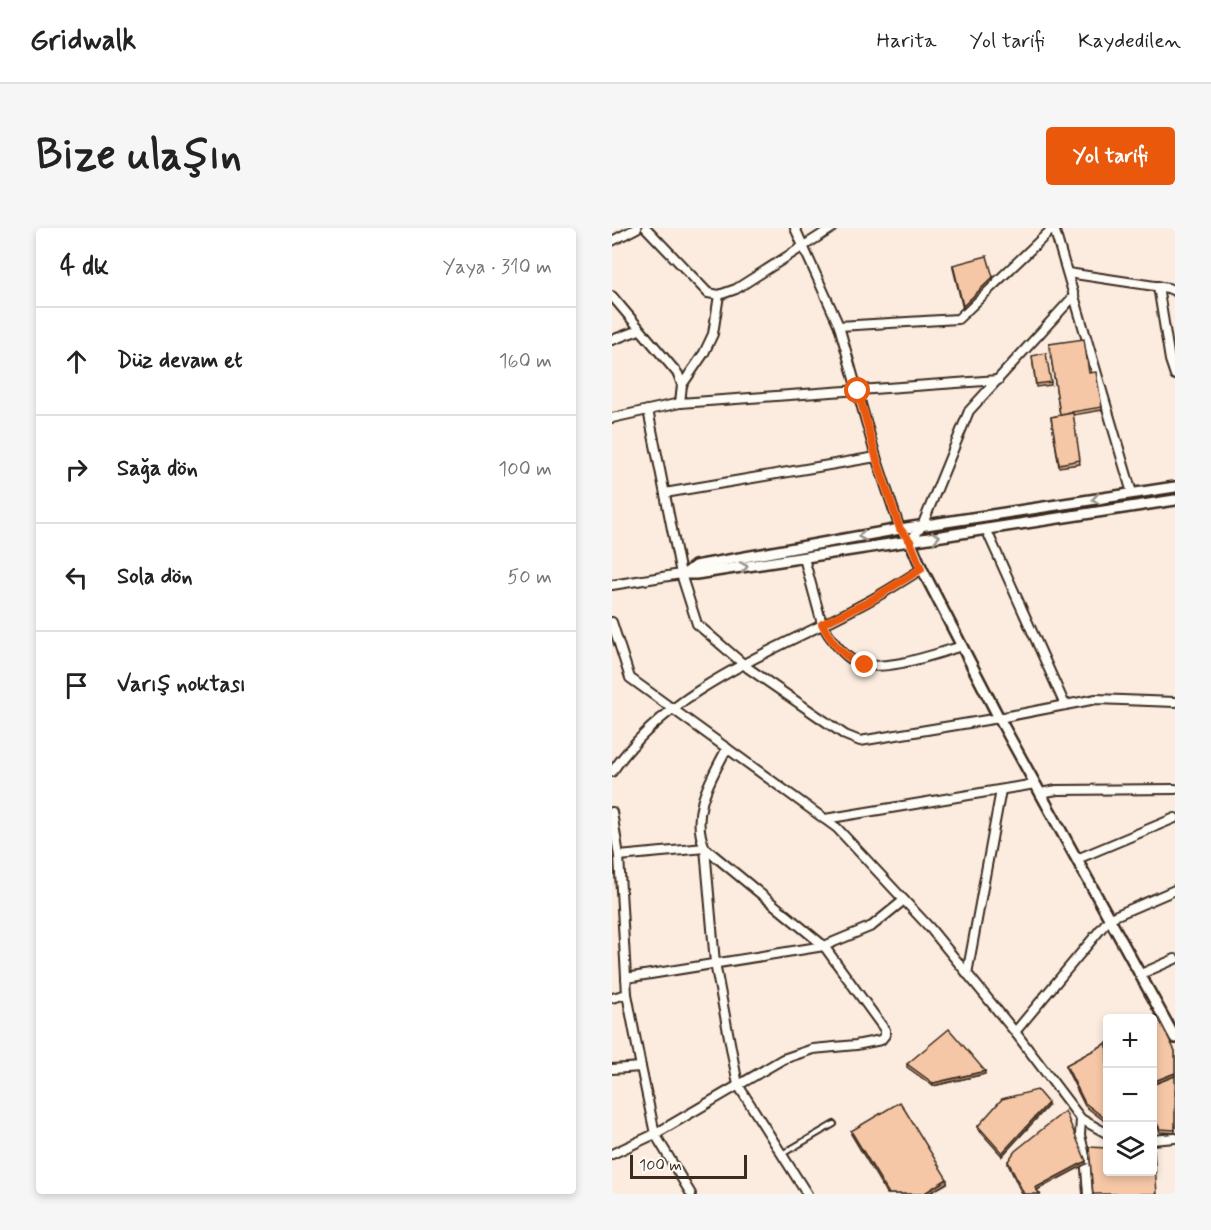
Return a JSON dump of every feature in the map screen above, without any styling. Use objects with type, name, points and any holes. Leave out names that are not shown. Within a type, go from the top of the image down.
[{"type":"street","points":[[612,241],[637,228]]},
{"type":"street","points":[[646,228],[708,293],[719,295],[736,289],[832,228]]},
{"type":"street","points":[[795,228],[839,326],[876,457],[900,529],[910,541],[921,569],[999,718],[1173,1031]]},
{"type":"street","points":[[839,326],[958,319],[1054,228],[1136,506]]},
{"type":"street","points":[[1068,273],[1158,286],[1175,291]]},
{"type":"street","points":[[1158,286],[1170,360],[1175,375]]},
{"type":"street","points":[[682,385],[704,353],[713,334],[719,295]]},
{"type":"street","points":[[612,296],[678,374],[682,385],[680,403]]},
{"type":"street","points":[[910,541],[922,526],[969,411],[1074,296]]},
{"type":"street","points":[[612,340],[639,330]]},
{"type":"street","points":[[612,417],[680,403],[998,380]]},
{"type":"street","points":[[648,410],[665,493],[697,624],[742,663],[845,735],[861,741],[1096,699],[1175,702]]},
{"type":"street","points":[[665,493],[876,457]]},
{"type":"street","points":[[684,573],[695,566],[900,529],[1175,487]]},
{"type":"street","points":[[612,585],[684,573],[696,574],[804,558],[1175,500]]},
{"type":"street","points":[[986,529],[1065,705]]},
{"type":"street","points":[[804,558],[822,624],[826,633],[848,657],[865,665],[892,665],[962,646]]},
{"type":"street","points":[[612,772],[651,727],[673,709],[742,663],[868,602],[921,569]]},
{"type":"street","points":[[612,622],[630,678],[837,828],[904,900],[967,974],[1015,1032],[1081,1119],[1103,1132]]},
{"type":"street","points":[[727,748],[702,797],[700,822],[701,839],[705,848],[715,963],[738,1085],[807,1194]]},
{"type":"street","points":[[825,819],[1035,784]]},
{"type":"street","points":[[1040,793],[1057,790],[1175,789]]},
{"type":"street","points":[[967,974],[1001,790]]},
{"type":"street","points":[[612,816],[619,856],[627,994],[655,1134],[691,1194]]},
{"type":"street","points":[[1077,859],[1175,818]]},
{"type":"street","points":[[612,1154],[655,1134],[783,1059],[813,1049],[881,1040],[885,1035],[885,1030],[824,946],[705,848],[619,856]]},
{"type":"street","points":[[1015,1032],[1110,918],[1175,890]]},
{"type":"street","points":[[626,978],[824,946],[872,926],[904,900]]},
{"type":"street","points":[[1141,974],[1175,959]]},
{"type":"street","points":[[612,998],[627,994]]},
{"type":"street","points":[[612,1069],[641,1067]]},
{"type":"street","points":[[1081,1119],[1080,1135],[1085,1156],[1088,1194]]},
{"type":"street","points":[[1157,1140],[1175,1138]]},
{"type":"lane","points":[[782,1154],[834,1124]]},
{"type":"building","points":[[987,256],[993,277],[963,306],[953,265]]},
{"type":"building","points":[[1084,339],[1089,373],[1096,372],[1102,407],[1060,414],[1049,344]]},
{"type":"building","points":[[1046,353],[1051,382],[1036,384],[1032,356]]},
{"type":"building","points":[[1073,413],[1080,460],[1059,464],[1051,417]]},
{"type":"building","points":[[1159,1019],[1175,1051],[1175,1073],[1157,1080],[1157,1068],[1157,1020]]},
{"type":"building","points":[[949,1029],[985,1071],[933,1083],[907,1064]]},
{"type":"building","points":[[1103,1045],[1103,1117],[1085,1103],[1066,1065]]},
{"type":"building","points":[[1175,1076],[1175,1130],[1160,1129],[1157,1123],[1157,1083]]},
{"type":"building","points":[[1037,1090],[1048,1103],[1002,1153],[978,1126],[1002,1099]]},
{"type":"building","points":[[900,1102],[947,1179],[923,1194],[889,1194],[851,1131]]},
{"type":"building","points":[[1065,1111],[1086,1161],[1035,1188],[1040,1194],[1024,1194],[1008,1161],[1015,1151]]},
{"type":"building","points":[[1089,1147],[1103,1148],[1103,1176],[1156,1176],[1157,1194],[1093,1194]]},
{"type":"route","points":[[858,391],[876,457],[900,529],[910,541],[921,569],[868,602],[822,624],[826,633],[848,657],[865,665]]}]
